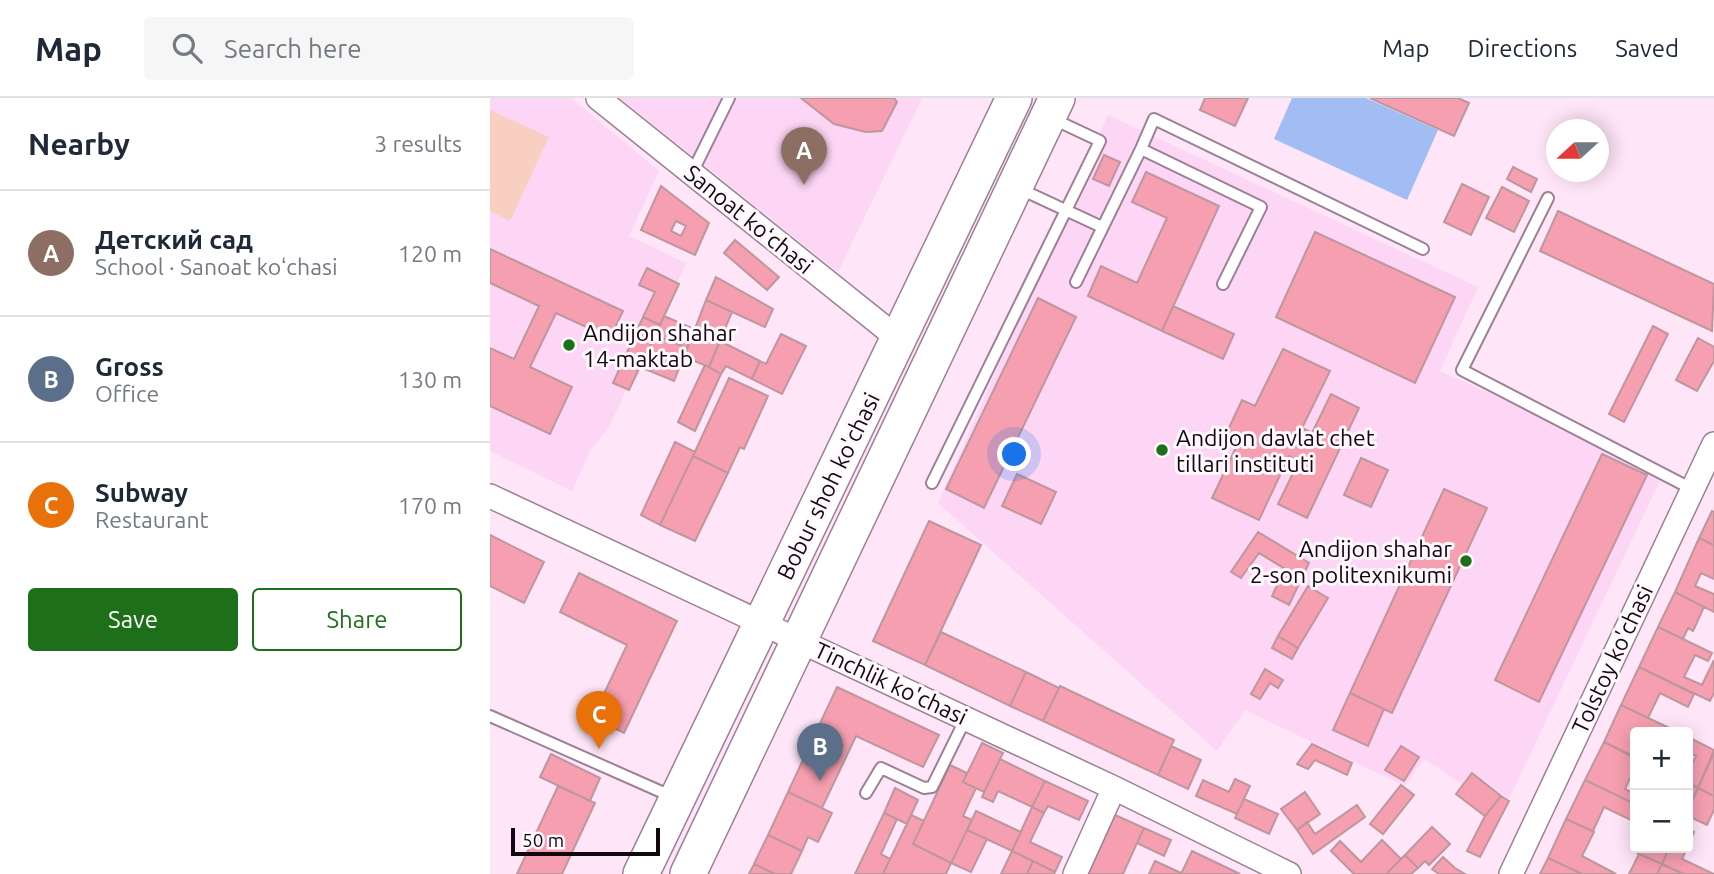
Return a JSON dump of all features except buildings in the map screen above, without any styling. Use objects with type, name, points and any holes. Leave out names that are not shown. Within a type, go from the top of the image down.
[{"type":"main road","name":"Bobur shoh ko'chasi","points":[[641,874],[1014,98]]},
{"type":"main road","name":"Bobur shoh ko'chasi","points":[[688,874],[1053,108]]},
{"type":"street","name":"Sanoat koʻchasi","points":[[598,98],[900,340]]},
{"type":"street","name":"Tolstoy ko'chasi","points":[[1511,874],[1703,478],[1714,444]]},
{"type":"street","name":"Tinchlik ko'chasi","points":[[490,496],[1114,788],[1289,874]]},
{"type":"street","points":[[1075,874],[1114,788]]},
{"type":"lane","points":[[692,173],[729,98]]},
{"type":"lane","points":[[932,483],[1100,141],[1053,108]]},
{"type":"lane","points":[[1076,282],[1154,119],[1423,249]]},
{"type":"lane","points":[[1141,149],[1261,207],[1223,284]]},
{"type":"lane","points":[[1016,187],[1102,227]]},
{"type":"lane","points":[[1548,198],[1462,370],[1703,478]]},
{"type":"lane","points":[[490,716],[677,799]]},
{"type":"lane","points":[[866,793],[881,768],[924,788],[933,787],[966,718]]},
{"type":"shaded area","name":"Andijon shahar 14-maktab","points":[[490,98],[571,98],[659,171],[629,236],[686,263],[609,427],[590,451],[572,491],[490,451]]},
{"type":"shaded area","points":[[620,98],[922,98],[838,272]]},
{"type":"shaded area","points":[[490,110],[549,137],[510,221],[490,211]]},
{"type":"shaded area","name":"Andijon davlat chet tillari instituti","points":[[1108,115],[1478,287],[1440,371],[1664,472],[1509,799],[1472,771],[1462,784],[1424,759],[1405,786],[1245,710],[1217,751],[938,503]]},
{"type":"water","points":[[1292,98],[1366,98],[1438,130],[1407,200],[1274,139]]},
{"type":"place","name":"Детский сад","points":[[804,185]]},
{"type":"place","name":"Andijon shahar 14-maktab","points":[[569,345]]},
{"type":"place","name":"Andijon davlat chet tillari instituti","points":[[1162,450]]},
{"type":"place","name":"Andijon shahar 2-son politexnikumi","points":[[1466,561]]},
{"type":"place","name":"Subway","points":[[599,749]]},
{"type":"place","name":"Gross","points":[[820,781]]}]
